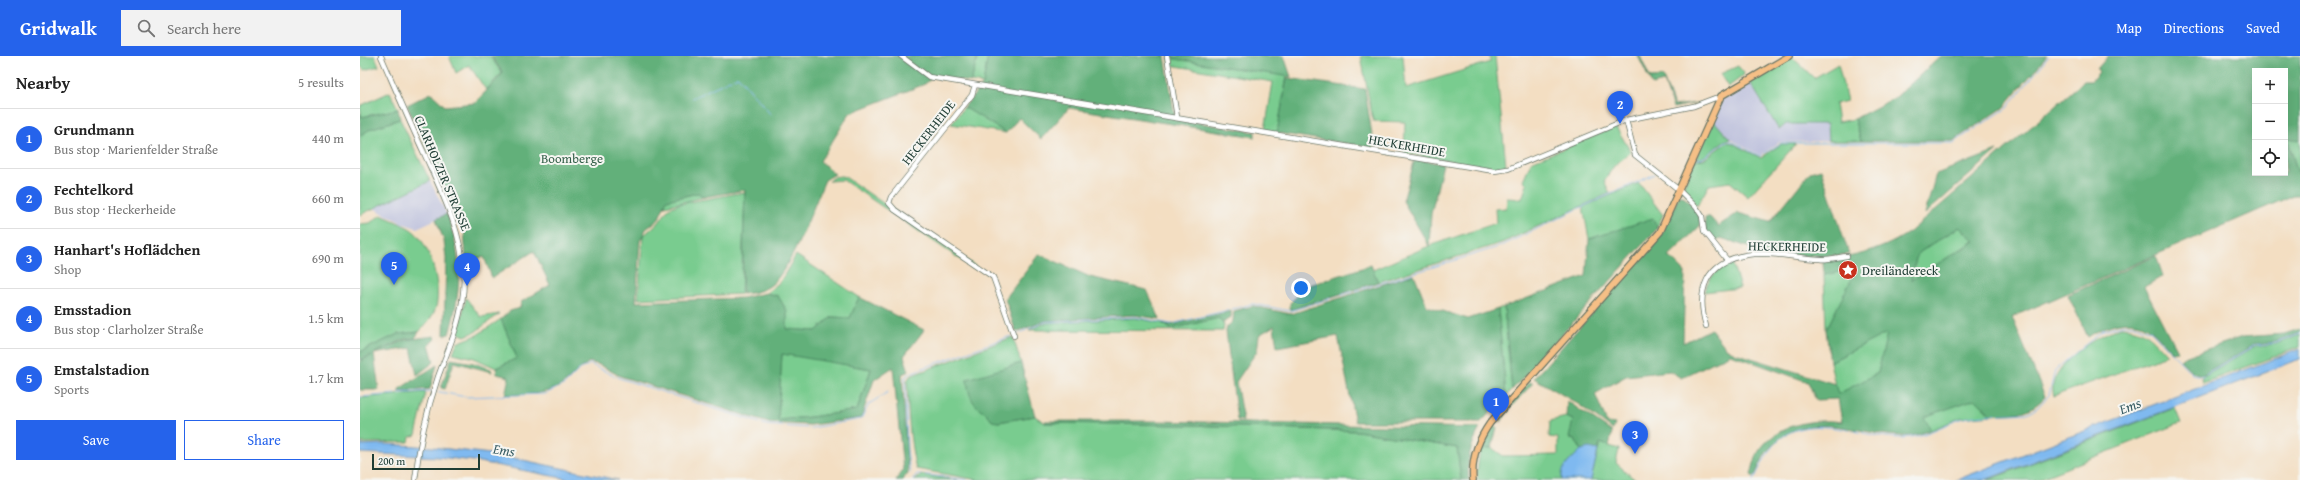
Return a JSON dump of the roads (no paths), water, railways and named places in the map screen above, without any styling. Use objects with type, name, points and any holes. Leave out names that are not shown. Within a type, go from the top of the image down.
[{"type":"main road","name":"HECKERHEIDE","points":[[1718,99],[1726,92],[1789,56]]},
{"type":"main road","points":[[1473,480],[1474,458],[1482,434],[1660,232],[1718,99]]},
{"type":"street","name":"CLARHOLZER STRASSE","points":[[381,56],[449,209],[461,245],[464,268],[462,303],[453,339],[433,394],[417,460],[415,480]]},
{"type":"street","points":[[901,56],[929,77],[975,85]]},
{"type":"street","points":[[1167,56],[1177,117]]},
{"type":"street","name":"HECKERHEIDE","points":[[1014,336],[993,277],[895,210],[889,203],[891,197],[972,95],[975,85],[1177,117],[1494,171],[1508,169],[1626,120],[1694,106],[1715,98],[1718,99]]},
{"type":"street","points":[[1626,120],[1635,155],[1679,190],[1701,214],[1704,231],[1728,261]]},
{"type":"street","name":"HECKERHEIDE","points":[[1706,326],[1701,307],[1703,289],[1709,276],[1728,261],[1751,255],[1822,260],[1847,256]]},
{"type":"water","points":[[2300,349],[2300,359],[1985,480],[1956,480]]},
{"type":"water","points":[[384,444],[432,447],[499,455],[618,480],[573,480],[474,461],[438,457],[360,453],[360,445]]},
{"type":"water","points":[[1589,448],[1598,450],[1591,480],[1562,480],[1563,471],[1568,463],[1581,450]]},
{"type":"waterway","points":[[1696,159],[1703,158],[1726,141],[1731,141],[1760,156],[1781,143],[1953,143],[2007,108],[2049,56]]},
{"type":"waterway","points":[[692,98],[738,76],[772,116]]},
{"type":"waterway","points":[[1017,334],[1045,322],[1135,317],[1171,324],[1253,304],[1290,311],[1501,246],[1655,174]]},
{"type":"waterway","points":[[1754,480],[1770,450],[1784,436],[1800,429],[1818,427],[1836,428],[1894,438],[1912,437],[1925,434],[1955,421],[1969,417],[2027,413],[2037,408],[2049,395],[2055,370],[2103,330],[2122,325],[2135,325],[2151,331],[2192,374],[2202,376],[2255,345],[2276,343],[2300,334]]},
{"type":"waterway","points":[[910,473],[907,450],[905,377],[910,373],[1011,336]]},
{"type":"waterway","points":[[435,391],[466,397],[545,394],[564,385],[579,370],[590,364],[619,378],[767,425],[811,428],[861,419],[869,404],[888,392]]},
{"type":"waterway","points":[[399,393],[432,391]]},
{"type":"waterway","points":[[360,397],[396,394]]},
{"type":"waterway","points":[[912,480],[917,474],[967,480]]},
{"type":"place","name":"Fechtelkord","points":[[1620,124]]},
{"type":"place","name":"Dreiländereck","points":[[1848,270]]},
{"type":"place","name":"Emstalstadion","points":[[394,285]]},
{"type":"place","name":"Emsstadion","points":[[467,286]]},
{"type":"place","name":"Grundmann","points":[[1496,421]]},
{"type":"place","name":"Hanhart's Hoflädchen","points":[[1635,454]]},
{"type":"park label","name":"Boomberge","points":[[572,158]]},
{"type":"water label","name":"Ems","points":[[2130,406]]},
{"type":"water label","name":"Ems","points":[[504,450]]}]
